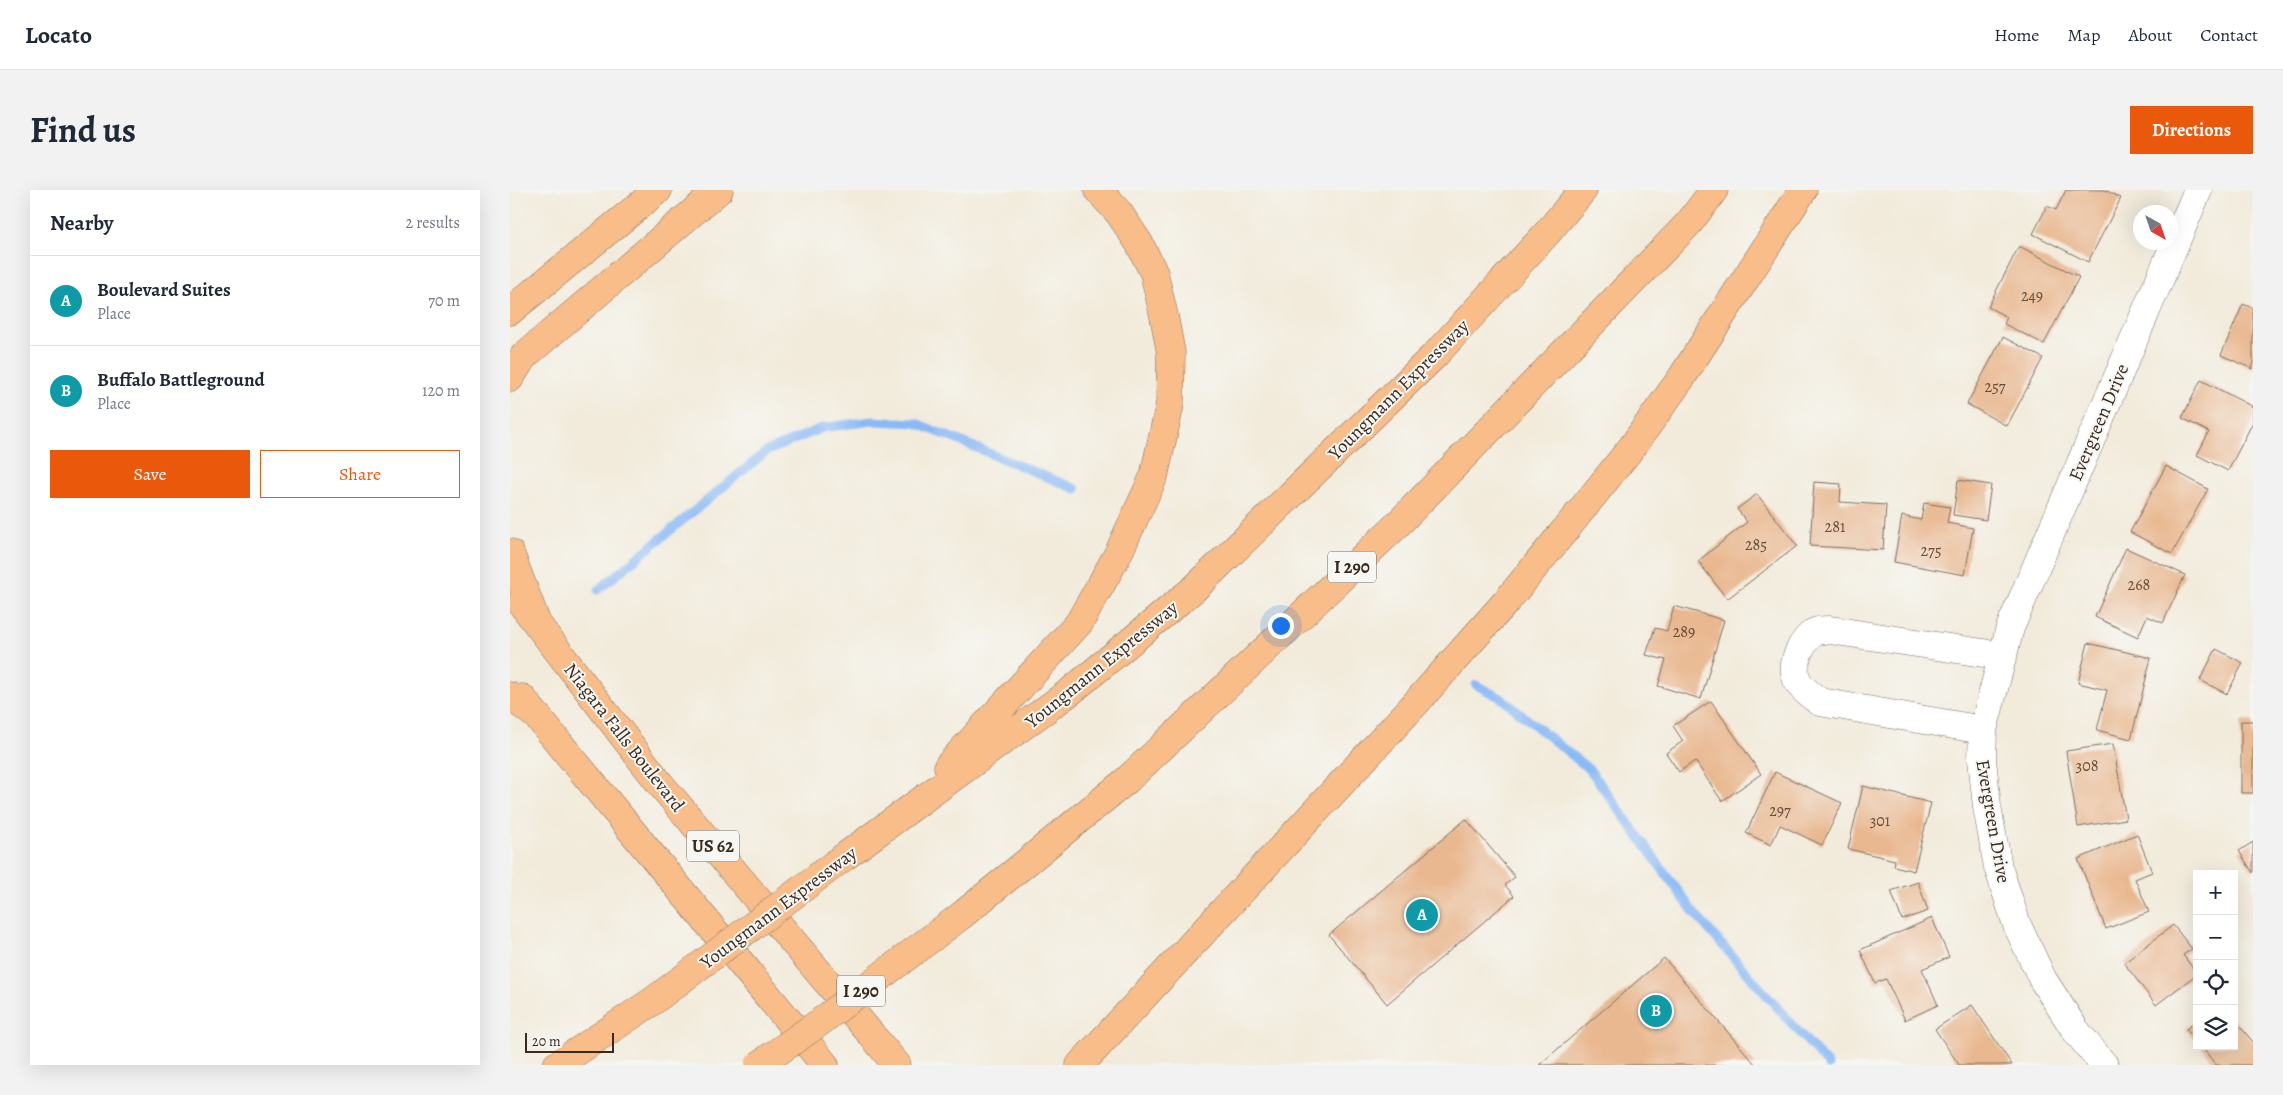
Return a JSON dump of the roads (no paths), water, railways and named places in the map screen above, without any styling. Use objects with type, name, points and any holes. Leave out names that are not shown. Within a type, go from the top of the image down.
[{"type":"main road","points":[[510,311],[658,190]]},
{"type":"main road","points":[[510,378],[524,356],[719,190]]},
{"type":"main road","points":[[909,809],[1079,622],[1117,556],[1154,476],[1170,404],[1171,354],[1164,316],[1154,273],[1139,243],[1119,213],[1098,190]]},
{"type":"main road","name":"Youngmann Expressway","points":[[556,1065],[653,1001],[909,809],[1071,691],[1195,588],[1436,354],[1548,232],[1583,190]]},
{"type":"main road","name":"I 290","points":[[759,1065],[824,1019],[962,915],[1127,780],[1396,526],[1689,223],[1714,190]]},
{"type":"main road","points":[[1080,1065],[1415,704],[1505,602],[1579,513],[1632,446],[1682,377],[1803,190]]},
{"type":"main road","points":[[510,554],[536,621]]},
{"type":"main road","name":"Niagara Falls Boulevard","points":[[510,591],[536,621],[661,785],[897,1065]]},
{"type":"main road","name":"US 62","points":[[510,684],[825,1065]]},
{"type":"main road","points":[[510,696],[538,717]]},
{"type":"street","name":"Evergreen Drive","points":[[2104,1065],[2076,1031],[2043,980],[2017,925],[1998,867],[1989,816],[1982,759],[1983,730],[2010,628],[2198,190]]},
{"type":"street","points":[[1983,730],[1820,702],[1808,693],[1796,678],[1795,663],[1802,646],[1816,632],[1830,630],[2003,656]]},
{"type":"waterway","points":[[598,590],[767,451],[822,428],[872,421],[916,423],[1076,489]]},
{"type":"waterway","points":[[1476,685],[1501,698],[1590,770],[1695,914],[1828,1065]]},
{"type":"place","name":"Boulevard Suites","points":[[1422,915]]},
{"type":"place","name":"Buffalo Battleground","points":[[1656,1011]]}]
